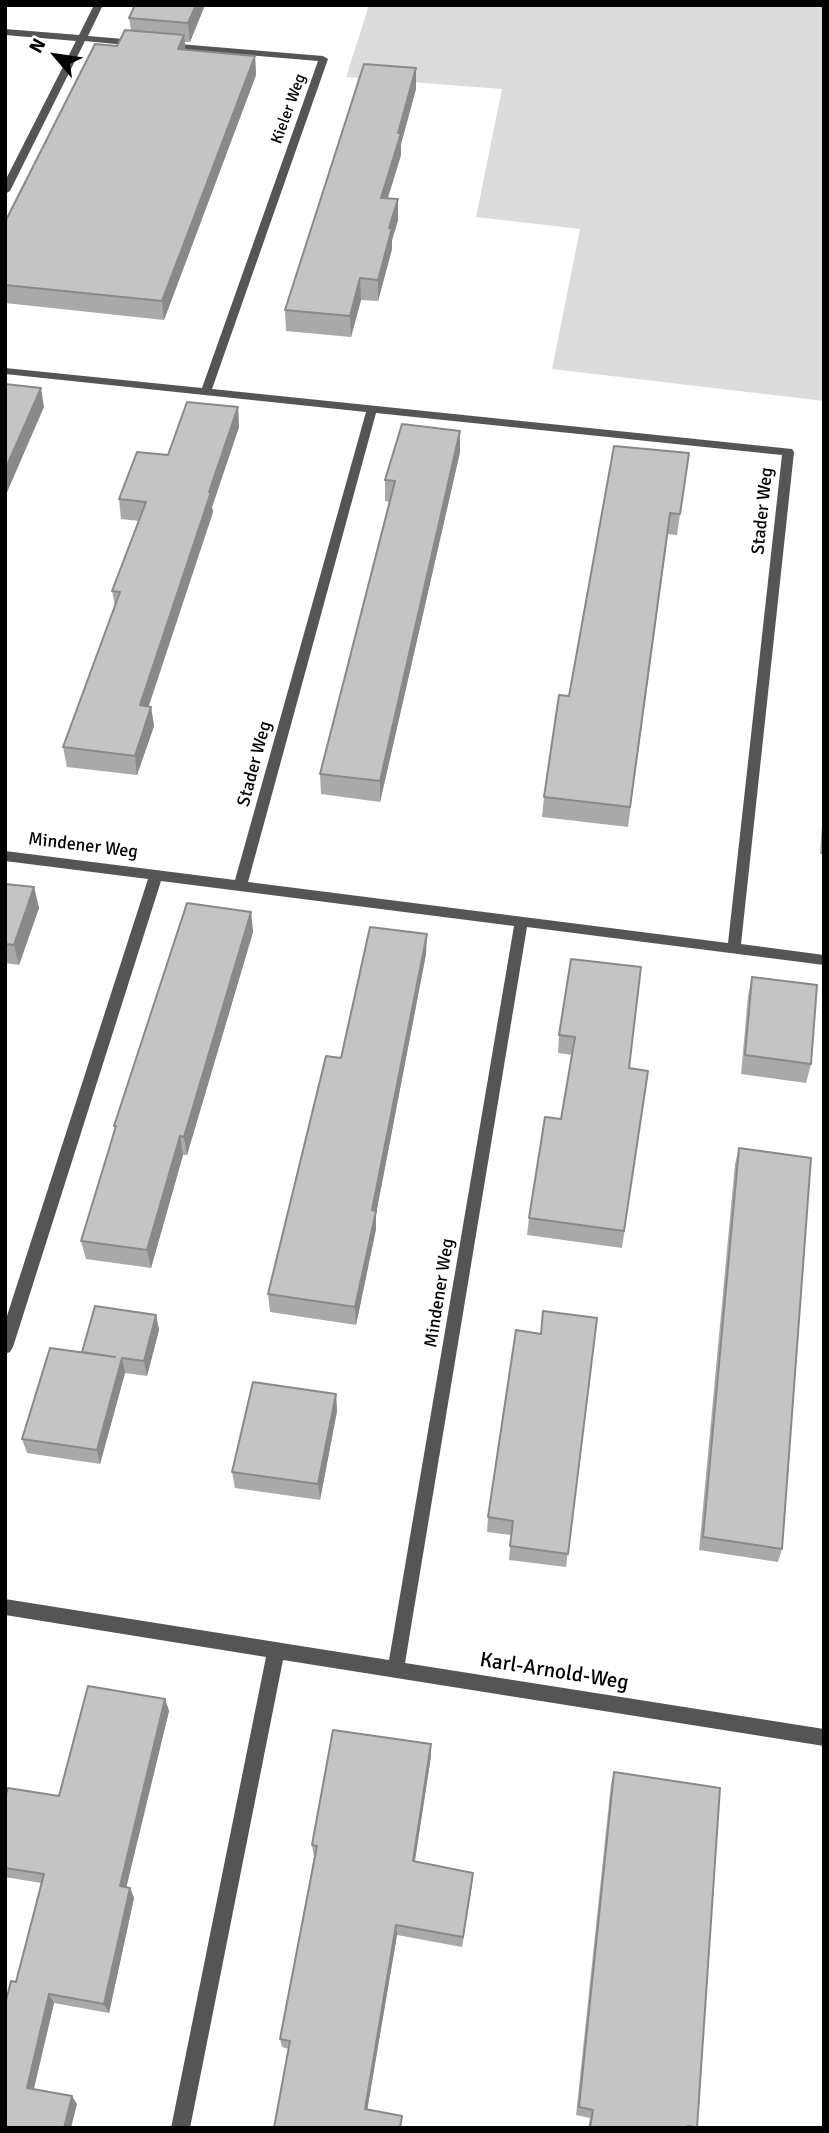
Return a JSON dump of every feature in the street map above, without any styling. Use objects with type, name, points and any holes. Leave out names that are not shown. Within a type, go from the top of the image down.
[{"type":"street","points":[[5,191],[99,5]]},
{"type":"street","name":"Kieler Weg","points":[[5,32],[323,59],[206,391]]},
{"type":"street","name":"Stader Weg","points":[[5,371],[788,452],[734,949]]},
{"type":"street","name":"Stader Weg","points":[[240,886],[372,408]]},
{"type":"street","name":"Mindener Weg","points":[[5,856],[824,960]]},
{"type":"street","name":"Mindener Weg","points":[[5,1348],[156,875]]},
{"type":"street","name":"Mindener Weg","points":[[396,1669],[521,923]]},
{"type":"street","name":"Karl-Arnold-Weg","points":[[5,1607],[824,1738]]},
{"type":"street","points":[[180,2128],[276,1651]]},
{"type":"shaded area","points":[[369,5],[824,5],[824,401],[552,369],[580,229],[476,217],[502,89],[346,77]]},
{"type":"building","points":[[135,5],[196,5],[188,23],[129,18]]},
{"type":"building","points":[[125,30],[184,35],[178,49],[255,56],[162,301],[5,285],[5,222],[95,44],[117,46]]},
{"type":"building","points":[[364,64],[416,68],[398,133],[401,133],[381,198],[398,199],[378,280],[360,278],[350,316],[285,310]]},
{"type":"building","points":[[5,384],[41,388],[5,470]]},
{"type":"building","points":[[187,402],[238,407],[140,705],[151,707],[135,756],[63,747],[120,592],[112,591],[146,502],[119,499],[137,452],[168,455]]},
{"type":"building","points":[[402,424],[460,431],[380,781],[320,774],[395,481],[385,480]]},
{"type":"building","points":[[614,446],[689,453],[680,514],[670,513],[630,807],[544,797],[559,695],[569,696]]},
{"type":"building","points":[[5,884],[34,887],[14,945],[5,944]]},
{"type":"building","points":[[187,903],[251,912],[184,1137],[180,1136],[147,1250],[81,1241],[114,1126]]},
{"type":"building","points":[[370,927],[427,934],[372,1210],[376,1211],[355,1307],[268,1294],[326,1056],[341,1058]]},
{"type":"building","points":[[571,959],[641,967],[629,1068],[648,1071],[624,1231],[529,1218],[545,1117],[561,1119],[575,1037],[559,1035]]},
{"type":"building","points":[[752,977],[817,985],[811,1064],[745,1055]]},
{"type":"building","points":[[739,1148],[811,1158],[782,1549],[703,1537]]},
{"type":"building","points":[[95,1306],[156,1315],[144,1361],[122,1358],[97,1450],[22,1439],[50,1348],[115,1357],[82,1352]]},
{"type":"building","points":[[543,1311],[597,1318],[568,1554],[510,1546],[513,1521],[488,1517],[516,1330],[541,1334]]},
{"type":"building","points":[[253,1382],[336,1394],[318,1484],[232,1472]]},
{"type":"building","points":[[88,1686],[165,1699],[120,1886],[130,1888],[104,2004],[49,1994],[27,2088],[72,2096],[64,2128],[5,2128],[5,2005],[11,1981],[16,1982],[44,1874],[5,1868],[5,1797],[8,1788],[59,1796]]},
{"type":"building","points":[[333,1730],[431,1744],[413,1861],[473,1873],[463,1937],[396,1925],[365,2109],[402,2116],[400,2128],[274,2128],[290,2041],[280,2039],[317,1846],[312,1845]]},
{"type":"building","points":[[614,1772],[720,1788],[697,2128],[590,2128],[593,2110],[579,2107]]}]
